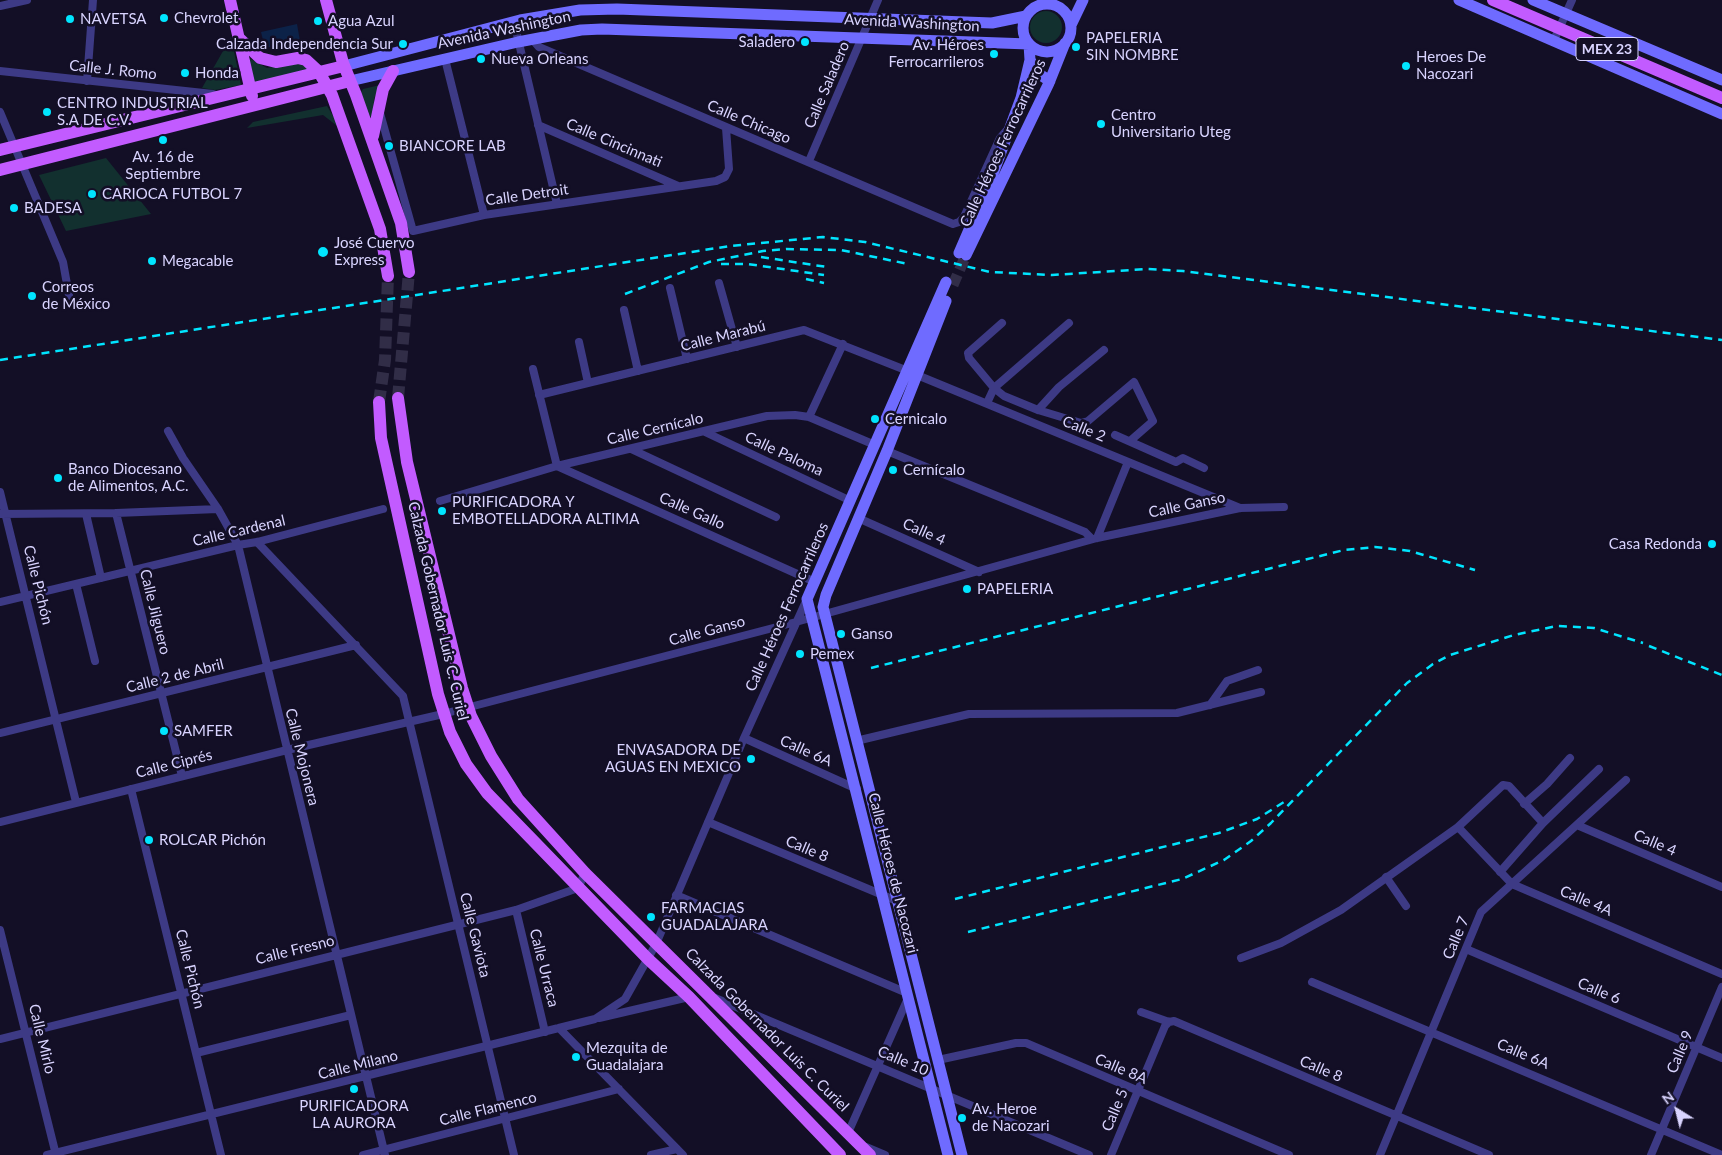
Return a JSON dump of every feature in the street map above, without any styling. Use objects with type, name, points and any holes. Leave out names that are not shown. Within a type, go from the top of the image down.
[{"type":"main road","points":[[230,0],[253,104]]},
{"type":"main road","points":[[326,0],[344,66],[372,138],[401,223],[409,272]]},
{"type":"main road","points":[[1071,25],[1064,11],[1044,2],[1026,16],[1023,30],[1029,44],[1034,48],[1047,52],[1054,51],[1065,43],[1082,0]]},
{"type":"main road","points":[[1459,0],[1557,34],[1722,114]]},
{"type":"main road","name":"MEX 23","points":[[1492,0],[1557,34],[1722,98]]},
{"type":"main road","points":[[1533,0],[1722,80]]},
{"type":"main road","name":"Avenida Washington","points":[[0,150],[555,13],[617,9],[992,23],[1026,16]]},
{"type":"main road","name":"Avenida Washington","points":[[0,170],[253,104],[518,42],[581,30],[617,28],[863,36],[1029,44]]},
{"type":"main road","points":[[239,38],[260,58],[276,62],[298,58],[306,60],[319,72],[327,87],[380,228],[388,276]]},
{"type":"main road","name":"Calle Héroes Ferrocarrileros","points":[[1029,44],[1030,60],[1026,81],[962,254],[1050,80],[1065,43]]},
{"type":"main road","points":[[1030,60],[1038,74],[1050,80]]},
{"type":"main road","points":[[372,138],[382,89],[393,71]]},
{"type":"main road","name":"Calle Héroes Ferrocarrileros","points":[[807,599],[875,445],[912,373],[949,284]]},
{"type":"main road","name":"Calle Héroes Ferrocarrileros","points":[[818,615],[888,451],[912,373]]},
{"type":"main road","name":"Calzada Gobernador Luis C. Curiel","points":[[398,398],[407,462],[468,707],[491,756],[518,799],[585,873],[870,1155]]},
{"type":"main road","name":"Calzada Gobernador Luis C. Curiel","points":[[379,402],[381,438],[443,714],[456,746],[487,793],[648,959],[689,997],[839,1154]]},
{"type":"main road","name":"Calle Héroes de Nacozari","points":[[807,599],[818,615],[856,741],[962,1155]]},
{"type":"main road","name":"Calle Héroes de Nacozari","points":[[818,615],[857,789],[948,1155]]},
{"type":"street","points":[[0,6],[27,0]]},
{"type":"street","points":[[86,81],[94,0]]},
{"type":"street","name":"Calle Saladero","points":[[809,161],[878,0]]},
{"type":"street","points":[[1557,34],[1572,0]]},
{"type":"street","points":[[514,22],[557,204]]},
{"type":"street","name":"Calle Chicago","points":[[532,39],[539,47],[726,128],[809,161],[953,224],[959,222]]},
{"type":"street","points":[[444,59],[484,215]]},
{"type":"street","name":"Calle J. Romo","points":[[0,71],[222,95]]},
{"type":"street","name":"Calle Detroit","points":[[378,104],[412,231],[484,215],[716,182],[725,177],[729,169],[726,128]]},
{"type":"street","points":[[0,112],[63,262],[70,300]]},
{"type":"street","name":"Calle Héroes Ferrocarrileros","points":[[959,222],[964,217],[1000,138],[1012,122]]},
{"type":"street","name":"Calle Cincinnati","points":[[538,125],[680,187]]},
{"type":"street","points":[[719,283],[737,347]]},
{"type":"street","points":[[670,288],[687,359]]},
{"type":"street","points":[[624,310],[638,371]]},
{"type":"street","points":[[1002,323],[968,353],[969,358],[994,388],[1004,396],[1038,410],[1062,419],[1083,423],[1134,382],[1153,421],[1130,441]]},
{"type":"street","points":[[987,404],[994,388],[1069,323]]},
{"type":"street","name":"Calle Marabú","points":[[539,395],[804,330],[912,373]]},
{"type":"street","points":[[579,342],[588,383]]},
{"type":"street","points":[[809,417],[843,344]]},
{"type":"street","points":[[1038,410],[1059,387],[1104,350]]},
{"type":"street","points":[[533,369],[557,466]]},
{"type":"street","name":"Calle 2","points":[[912,373],[1240,508]]},
{"type":"street","name":"Calle Cernícalo","points":[[440,501],[557,466],[767,416],[795,415],[809,417],[875,445]]},
{"type":"street","name":"Calle Mojonera","points":[[168,432],[191,470],[218,508],[238,545],[265,668],[287,750],[384,1152]]},
{"type":"street","name":"Calle Paloma","points":[[705,432],[851,501]]},
{"type":"street","points":[[1115,435],[1176,462],[1183,458],[1204,468]]},
{"type":"street","points":[[631,449],[776,517]]},
{"type":"street","points":[[888,451],[1085,532],[1094,539],[1128,462]]},
{"type":"street","name":"Calle Gallo","points":[[557,466],[815,582]]},
{"type":"street","name":"Calle Pichón","points":[[0,492],[3,514],[26,596],[76,802]]},
{"type":"street","name":"Calle Ganso","points":[[443,714],[796,622],[1094,539],[1240,508],[1284,507]]},
{"type":"street","points":[[3,514],[86,514],[218,508]]},
{"type":"street","name":"Calle Cardenal","points":[[0,602],[257,542],[383,509]]},
{"type":"street","name":"Calle Jilguero","points":[[116,513],[182,776]]},
{"type":"street","points":[[86,514],[101,578]]},
{"type":"street","name":"Calle 4","points":[[858,518],[979,572]]},
{"type":"street","name":"Calle Gaviota","points":[[257,542],[403,696],[514,1155]]},
{"type":"street","points":[[76,584],[96,661]]},
{"type":"street","name":"Calle Héroes Ferrocarrileros","points":[[648,959],[807,599]]},
{"type":"street","name":"Calle 2 de Abril","points":[[0,733],[356,645]]},
{"type":"street","points":[[1210,705],[1227,681],[1258,670]]},
{"type":"street","points":[[856,741],[970,714],[1177,713],[1261,692]]},
{"type":"street","name":"Calle Ciprés","points":[[0,822],[287,750],[443,714]]},
{"type":"street","name":"Calle 6A","points":[[744,738],[857,789]]},
{"type":"street","points":[[1524,804],[1548,784],[1570,758]]},
{"type":"street","points":[[1500,872],[1543,823],[1599,769]]},
{"type":"street","name":"Calle 7","points":[[1380,1155],[1481,912],[1626,780]]},
{"type":"street","points":[[1241,958],[1281,943],[1341,910],[1458,827],[1502,785],[1509,786],[1543,823]]},
{"type":"street","name":"Calle Pichón","points":[[131,789],[222,1155]]},
{"type":"street","name":"Calle 8","points":[[708,822],[897,901]]},
{"type":"street","name":"Calle 4","points":[[1577,824],[1722,887]]},
{"type":"street","name":"Calle 4A","points":[[1458,827],[1512,884],[1722,974]]},
{"type":"street","points":[[578,888],[585,873]]},
{"type":"street","points":[[1386,877],[1406,906]]},
{"type":"street","name":"Calle Fresno","points":[[0,1039],[516,910],[578,888]]},
{"type":"street","points":[[676,895],[908,995],[848,1132]]},
{"type":"street","name":"Calle Urraca","points":[[516,910],[545,1032]]},
{"type":"street","name":"Calle Mirlo","points":[[0,930],[56,1154]]},
{"type":"street","name":"Calle 6","points":[[1466,949],[1722,1058]]},
{"type":"street","name":"Calle Milano","points":[[47,1155],[212,1116],[595,1019],[624,999],[648,959]]},
{"type":"street","name":"Calle 6A","points":[[1312,982],[1432,1030],[1722,1155]]},
{"type":"street","name":"Calle 9","points":[[1651,1155],[1722,987]]},
{"type":"street","name":"Calle 10","points":[[707,994],[1089,1155]]},
{"type":"street","points":[[595,1019],[689,997]]},
{"type":"street","name":"Calle 8","points":[[1141,1012],[1169,1022],[1174,1021],[1489,1155]]},
{"type":"street","points":[[196,1053],[351,1015]]},
{"type":"street","name":"Calle 5","points":[[1111,1155],[1165,1026],[1169,1022]]},
{"type":"street","name":"Calle Urraca","points":[[559,1028],[683,1155]]},
{"type":"street","name":"Calle 8A","points":[[938,1060],[1023,1042],[1289,1155]]},
{"type":"street","name":"Calle Flamenco","points":[[364,1155],[384,1152],[620,1089]]},
{"type":"street","points":[[859,1144],[885,1155]]},
{"type":"street","points":[[651,1155],[677,1148]]},
{"type":"green space","points":[[1046,11],[1052,12],[1057,16],[1061,21],[1061,33],[1057,38],[1052,42],[1046,43],[1040,42],[1035,38],[1031,33],[1030,27],[1031,21],[1035,16],[1040,12]]},
{"type":"green space","points":[[231,37],[241,85],[215,90],[202,88]]},
{"type":"green space","points":[[247,57],[267,68],[298,63],[311,70],[254,84]]},
{"type":"green space","points":[[380,85],[374,99],[373,116],[369,117],[361,92],[363,89]]},
{"type":"green space","points":[[327,106],[341,129],[323,115],[247,128],[253,122]]},
{"type":"green space","name":"CARIOCA FUTBOL 7","points":[[106,158],[151,214],[66,231],[39,175]]},
{"type":"water","points":[[297,24],[300,41],[265,48],[261,32]]},
{"type":"tunnel","points":[[953,285],[966,255]]},
{"type":"tunnel","points":[[398,398],[409,272]]},
{"type":"tunnel","points":[[379,402],[385,360],[388,276]]},
{"type":"railway","points":[[0,360],[730,246],[823,237],[865,242],[990,272],[1052,275],[1147,269],[1183,271],[1722,340]]},
{"type":"railway","points":[[625,294],[709,262],[763,251],[786,249],[841,250],[908,264]]},
{"type":"railway","points":[[761,257],[827,267]]},
{"type":"railway","points":[[721,264],[748,264],[824,275]]},
{"type":"railway","points":[[806,279],[824,283]]},
{"type":"railway","points":[[871,668],[1344,550],[1375,547],[1410,551],[1475,570]]},
{"type":"railway","points":[[968,932],[1182,879],[1224,860],[1251,841],[1271,823],[1407,683],[1433,664],[1450,655],[1514,635],[1557,626],[1594,628],[1643,643]]},
{"type":"railway","points":[[1649,646],[1722,675]]},
{"type":"railway","points":[[955,899],[1219,833],[1257,819],[1284,802]]},
{"type":"place","name":"Chevrolet","points":[[164,18]]},
{"type":"place","name":"NAVETSA","points":[[70,19]]},
{"type":"place","name":"Agua Azul","points":[[318,21]]},
{"type":"place","name":"Saladero","points":[[805,42]]},
{"type":"place","name":"Calzada Independencia Sur","points":[[403,44]]},
{"type":"place","name":"PAPELERIA SIN NOMBRE","points":[[1076,47]]},
{"type":"place","name":"Av. Héroes Ferrocarrileros","points":[[994,54]]},
{"type":"place","name":"Nueva Orleans","points":[[481,59]]},
{"type":"place","name":"Heroes De Nacozari","points":[[1406,66]]},
{"type":"place","name":"Honda","points":[[185,73]]},
{"type":"place","name":"CENTRO INDUSTRIAL S.A DE C.V.","points":[[47,112]]},
{"type":"place","name":"Centro Universitario Uteg","points":[[1101,124]]},
{"type":"place","name":"Av. 16 de Septiembre","points":[[163,140]]},
{"type":"place","name":"BIANCORE LAB","points":[[389,146]]},
{"type":"place","name":"CARIOCA FUTBOL 7","points":[[92,194]]},
{"type":"place","name":"BADESA","points":[[14,208]]},
{"type":"place","name":"José Cuervo Express","points":[[323,252]]},
{"type":"place","name":"Megacable","points":[[152,261]]},
{"type":"place","name":"Correos de México","points":[[32,296]]},
{"type":"place","name":"Cernicalo","points":[[875,419]]},
{"type":"place","name":"Cernícalo","points":[[893,470]]},
{"type":"place","name":"Banco Diocesano de Alimentos, A.C.","points":[[58,478]]},
{"type":"place","name":"PURIFICADORA Y EMBOTELLADORA ALTIMA","points":[[442,511]]},
{"type":"place","name":"Casa Redonda","points":[[1712,544]]},
{"type":"place","name":"PAPELERIA","points":[[967,589]]},
{"type":"place","name":"Ganso","points":[[841,634]]},
{"type":"place","name":"Pemex","points":[[800,654]]},
{"type":"place","name":"SAMFER","points":[[164,731]]},
{"type":"place","name":"ENVASADORA DE AGUAS EN MEXICO","points":[[751,759]]},
{"type":"place","name":"ROLCAR Pichón","points":[[149,840]]},
{"type":"place","name":"FARMACIAS GUADALAJARA","points":[[651,917]]},
{"type":"place","name":"Mezquita de Guadalajara","points":[[576,1057]]},
{"type":"place","name":"PURIFICADORA LA AURORA","points":[[354,1089]]},
{"type":"place","name":"Av. Heroe de Nacozari","points":[[962,1118]]}]
